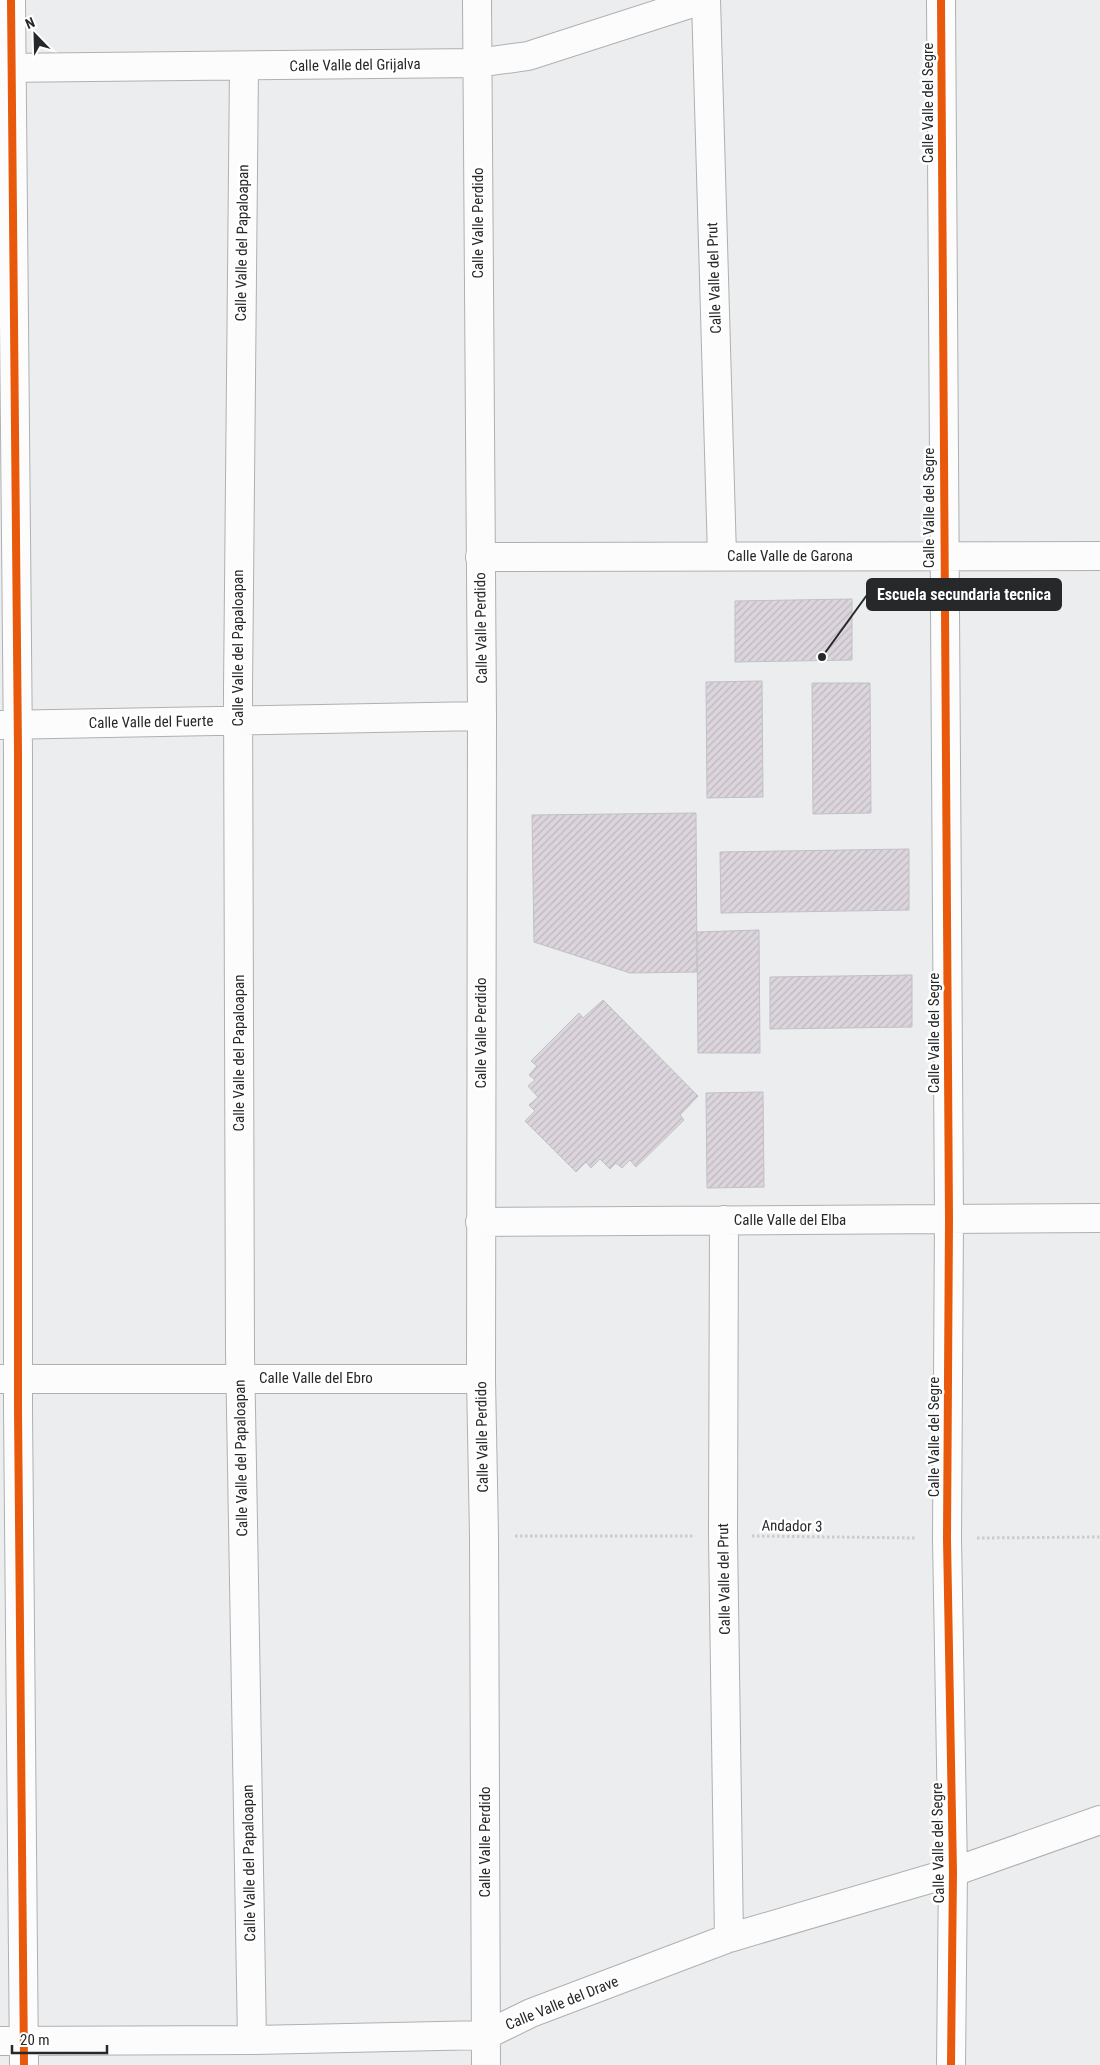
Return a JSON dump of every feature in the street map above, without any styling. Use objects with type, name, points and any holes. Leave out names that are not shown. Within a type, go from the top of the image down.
[{"type":"street","points":[[11,0],[5,68],[9,725],[9,1379],[16,2049]]},
{"type":"street","name":"Calle Valle Perdido","points":[[477,0],[482,716],[480,1222],[484,1536],[486,2065]]},
{"type":"street","name":"Calle Valle del Grijalva","points":[[5,68],[244,67],[477,63],[528,56],[702,0]]},
{"type":"street","name":"Calle Valle del Prut","points":[[706,0],[722,556]]},
{"type":"street","name":"Calle Valle del Segre","points":[[941,0],[943,556],[949,1219],[947,1539],[953,1872],[951,2065]]},
{"type":"street","name":"Calle Valle del Papaloapan","points":[[244,67],[238,720],[240,1378],[252,2040]]},
{"type":"street","name":"Calle Valle de Garona","points":[[480,557],[1100,556]]},
{"type":"street","name":"Calle Valle del Fuerte","points":[[9,725],[482,716]]},
{"type":"street","name":"Calle Valle del Elba","points":[[480,1222],[1100,1218]]},
{"type":"street","name":"Calle Valle del Prut","points":[[724,1220],[723,1536],[729,1938]]},
{"type":"street","name":"Calle Valle del Ebro","points":[[9,1379],[481,1379]]},
{"type":"street","name":"Calle Valle del Drave","points":[[16,2049],[486,2034],[531,2013],[729,1938],[953,1872],[1100,1820]]},
{"type":"building","points":[[852,599],[852,660],[735,662],[735,601]]},
{"type":"building","points":[[762,681],[763,797],[707,798],[706,682]]},
{"type":"building","points":[[812,683],[870,683],[871,813],[813,814]]},
{"type":"building","points":[[696,813],[697,972],[630,973],[534,942],[532,815]]},
{"type":"building","points":[[909,849],[909,910],[721,913],[720,852]]},
{"type":"building","points":[[759,930],[760,1053],[698,1053],[697,932]]},
{"type":"building","points":[[912,975],[912,1027],[770,1029],[770,977]]},
{"type":"building","points":[[603,1000],[698,1096],[680,1115],[684,1120],[636,1167],[630,1160],[622,1168],[616,1163],[610,1169],[600,1159],[591,1168],[586,1162],[576,1172],[525,1121],[535,1111],[529,1105],[538,1097],[528,1086],[535,1080],[529,1075],[537,1066],[531,1061],[579,1013],[583,1018]]},
{"type":"building","points":[[763,1092],[764,1187],[707,1188],[706,1093]]},
{"type":"cycle path","points":[[11,0],[18,752],[18,1411],[24,2065]]},
{"type":"cycle path","points":[[941,0],[949,1219],[947,1539],[953,1872],[951,2065]]},
{"type":"place","name":"Escuela secundaria tecnica","points":[[822,657]]}]
